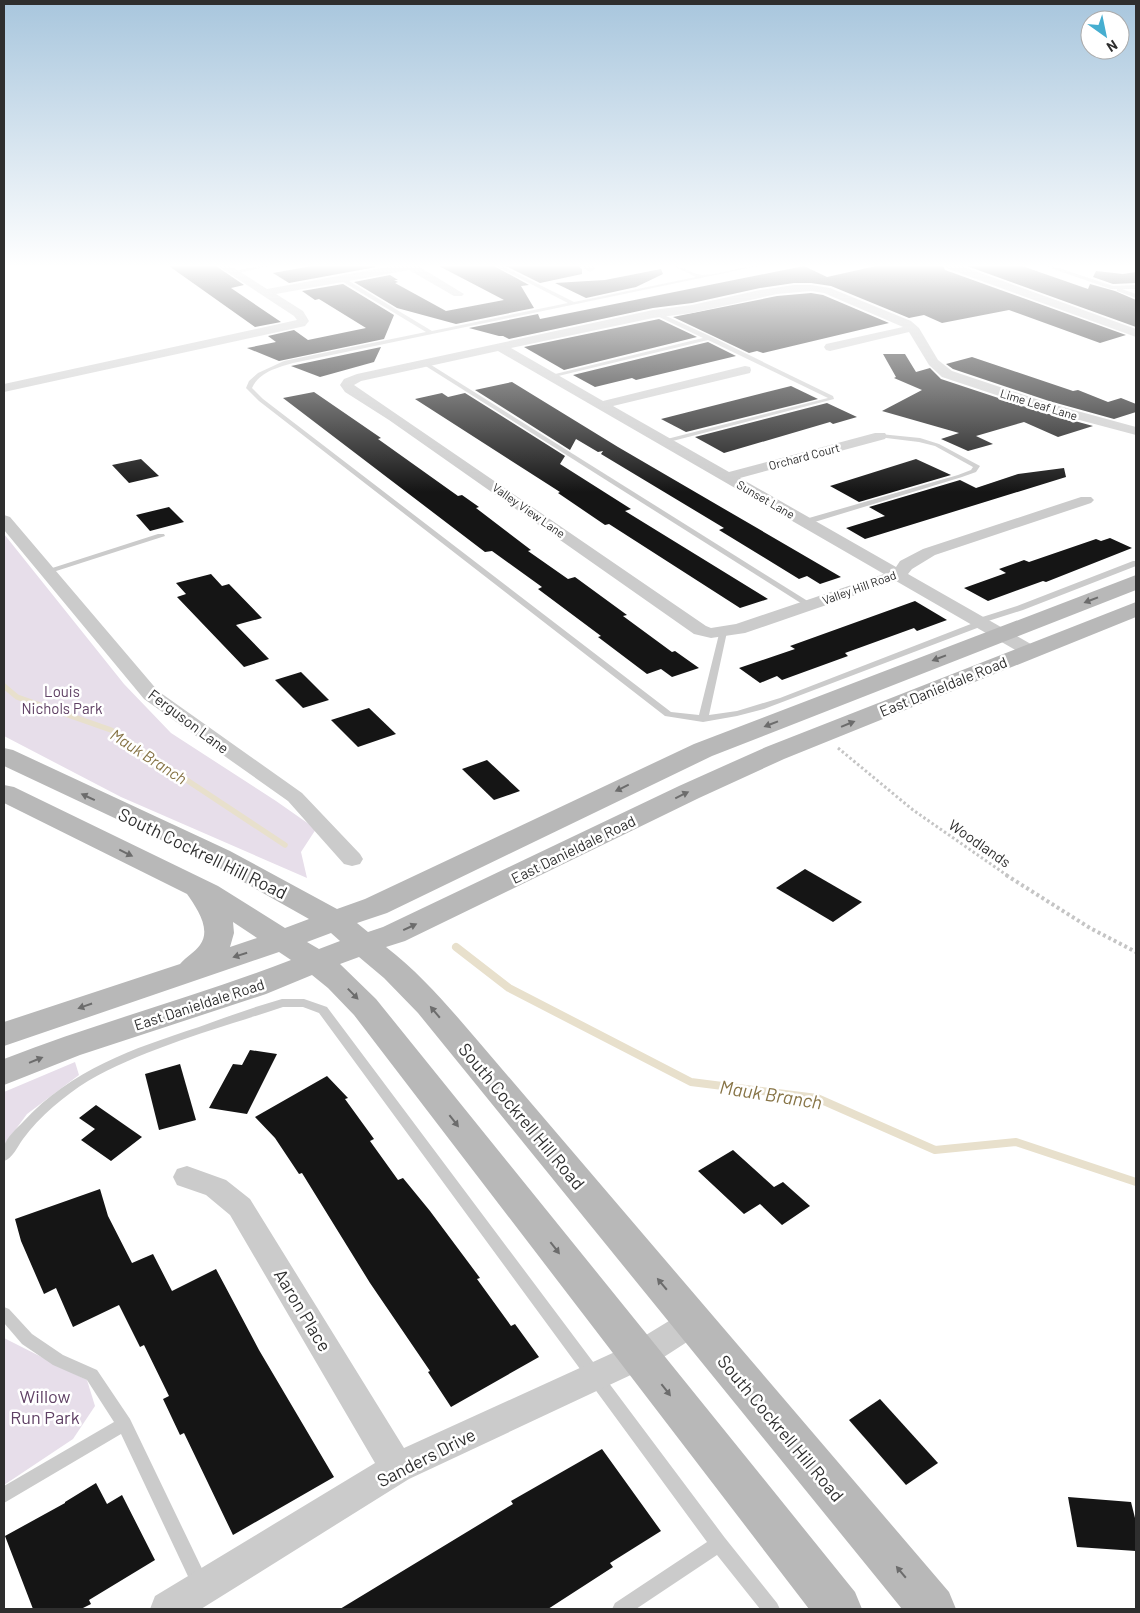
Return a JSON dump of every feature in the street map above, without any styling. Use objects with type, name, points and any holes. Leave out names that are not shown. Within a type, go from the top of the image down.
[{"type":"main road","name":"East Danieldale Road","points":[[4,1034],[282,940],[385,902],[657,771],[703,750],[796,714],[988,626],[1136,582]]},
{"type":"main road","name":"East Danieldale Road","points":[[4,1073],[68,1047],[255,986],[364,943],[394,934],[689,792],[823,734],[1136,609]]},
{"type":"main road","points":[[796,714],[823,734]]},
{"type":"main road","name":"South Cockrell Hill Road","points":[[4,756],[220,857],[335,921],[396,970],[429,1005],[932,1609]]},
{"type":"main road","points":[[4,793],[197,888],[316,962],[339,980],[366,1007],[838,1609]]},
{"type":"main road","points":[[191,971],[210,953],[218,939],[217,922],[210,905],[197,888]]},
{"type":"street","points":[[4,388],[218,341]]},
{"type":"street","points":[[426,364],[531,341]]},
{"type":"street","points":[[830,347],[855,341]]},
{"type":"street","name":"Lime Leaf Lane","points":[[920,341],[934,366],[947,374],[1043,406],[1136,431]]},
{"type":"street","name":"Sunset Lane","points":[[501,348],[1030,651]]},
{"type":"street","name":"Valley View Lane","points":[[426,364],[358,378],[347,385],[350,389],[402,422],[632,582],[685,621],[700,630],[717,633]]},
{"type":"street","points":[[601,405],[745,370]]},
{"type":"street","name":"Orchard Court","points":[[728,477],[880,436]]},
{"type":"street","name":"Valley Hill Road","points":[[717,633],[738,630],[898,575],[906,565],[929,552],[1086,500]]},
{"type":"street","name":"Ferguson Lane","points":[[4,520],[151,695],[294,797],[352,860]]},
{"type":"street","name":"Aaron Place","points":[[187,1177],[210,1184],[227,1192],[240,1207],[397,1468]]},
{"type":"street","name":"Sanders Drive","points":[[168,1609],[397,1468],[639,1356],[693,1322]]},
{"type":"lane","points":[[386,341],[292,361],[258,376],[253,380],[249,388],[261,400],[668,714],[686,719],[703,719],[753,710],[988,626],[1020,608],[1136,562]]},
{"type":"lane","points":[[550,376],[696,341]]},
{"type":"lane","points":[[666,441],[831,399],[831,396],[717,341]]},
{"type":"lane","points":[[426,364],[810,605]]},
{"type":"lane","points":[[805,522],[960,476],[974,471],[977,466],[928,443],[880,436]]},
{"type":"lane","points":[[47,571],[161,536]]},
{"type":"lane","points":[[703,719],[717,633]]},
{"type":"lane","points":[[4,1156],[34,1117],[54,1098],[78,1081],[129,1054],[282,1003],[304,1003],[323,1010],[719,1544],[770,1609]]},
{"type":"lane","points":[[4,1313],[27,1339],[58,1360],[92,1375],[124,1424],[203,1588]]},
{"type":"lane","points":[[4,1495],[124,1424]]},
{"type":"lane","points":[[621,1609],[719,1544]]},
{"type":"path","name":"Woodlands","points":[[823,734],[905,804],[1006,876],[1114,943],[1136,952]]},
{"type":"green space","name":"Louis Nichols Park","points":[[4,534],[124,684],[171,733],[316,829],[301,852],[307,878],[121,797],[4,736]]},
{"type":"green space","points":[[75,1062],[79,1075],[27,1114],[4,1145],[4,1092]]},
{"type":"green space","name":"Willow Run Park","points":[[4,1338],[87,1380],[95,1406],[73,1439],[4,1485]]},
{"type":"building","points":[[373,341],[279,361],[247,348],[276,342]]},
{"type":"building","points":[[552,341],[680,341],[564,370],[524,347]]},
{"type":"building","points":[[724,341],[812,341],[763,353],[757,351],[749,353]]},
{"type":"building","points":[[708,342],[736,356],[636,380],[632,378],[595,387],[573,375]]},
{"type":"building","points":[[381,347],[374,362],[320,377],[291,366]]},
{"type":"building","points":[[883,354],[905,354],[916,372],[930,368],[941,379],[1038,411],[1093,426],[1058,437],[1024,422],[976,436],[993,444],[968,451],[941,439],[959,433],[882,411],[922,390],[894,378],[896,377]]},
{"type":"building","points":[[972,357],[1073,391],[1078,390],[1108,402],[1121,398],[1136,404],[1136,412],[1114,419],[1049,401],[953,369],[946,364]]},
{"type":"building","points":[[512,382],[618,447],[841,577],[820,584],[807,576],[799,579],[719,530],[724,528],[601,454],[603,451],[598,452],[576,439],[570,450],[475,390]]},
{"type":"building","points":[[791,386],[818,399],[686,432],[661,419]]},
{"type":"building","points":[[314,392],[381,438],[378,439],[458,496],[462,495],[479,507],[476,508],[531,550],[528,551],[568,579],[575,577],[627,615],[623,616],[672,652],[675,651],[699,668],[672,677],[661,669],[647,674],[598,637],[601,636],[538,589],[542,587],[492,551],[485,552],[283,398]]},
{"type":"building","points":[[442,393],[448,397],[465,393],[565,456],[560,464],[631,509],[625,511],[768,599],[740,608],[609,524],[605,525],[558,493],[560,492],[415,399]]},
{"type":"building","points":[[827,403],[857,417],[833,424],[830,422],[724,453],[695,437]]},
{"type":"building","points":[[141,459],[159,476],[129,483],[112,465]]},
{"type":"building","points":[[916,459],[951,475],[859,502],[830,486]]},
{"type":"building","points":[[1064,468],[1066,477],[865,539],[846,528],[885,516],[869,507],[960,480],[976,488],[1018,474]]},
{"type":"building","points":[[169,507],[184,522],[150,531],[136,515]]},
{"type":"building","points":[[1110,538],[1132,548],[1046,582],[1043,581],[988,601],[964,588],[1006,573],[999,569],[1024,560],[1029,562],[1096,539],[1101,541]]},
{"type":"building","points":[[211,574],[222,586],[229,584],[262,618],[236,625],[269,659],[244,667],[177,597],[186,594],[176,583]]},
{"type":"building","points":[[915,601],[947,620],[917,631],[914,628],[845,653],[848,656],[782,680],[777,676],[760,683],[739,668],[795,649],[790,646]]},
{"type":"building","points":[[301,672],[329,700],[303,708],[275,680]]},
{"type":"building","points":[[369,708],[396,734],[358,747],[331,720]]},
{"type":"building","points":[[487,760],[520,791],[494,800],[462,769]]},
{"type":"building","points":[[805,869],[862,902],[833,922],[776,888]]},
{"type":"building","points":[[250,1050],[277,1054],[247,1114],[209,1108],[233,1064],[242,1065]]},
{"type":"building","points":[[180,1064],[196,1120],[159,1130],[145,1074]]},
{"type":"building","points":[[327,1076],[348,1098],[345,1099],[374,1139],[370,1141],[398,1180],[403,1178],[430,1211],[480,1278],[477,1279],[511,1326],[515,1324],[539,1357],[451,1407],[428,1372],[430,1371],[370,1283],[302,1173],[299,1174],[275,1138],[255,1117]]},
{"type":"building","points":[[96,1105],[142,1137],[111,1161],[81,1140],[95,1129],[79,1118]]},
{"type":"building","points":[[733,1150],[774,1187],[783,1182],[810,1206],[782,1225],[760,1204],[744,1214],[698,1171]]},
{"type":"building","points":[[100,1189],[108,1216],[132,1263],[153,1254],[172,1291],[216,1269],[259,1350],[334,1477],[233,1535],[184,1433],[180,1435],[163,1399],[169,1396],[144,1345],[140,1347],[119,1305],[73,1327],[56,1288],[44,1294],[21,1241],[15,1219]]},
{"type":"building","points":[[880,1399],[938,1463],[906,1485],[849,1420]]},
{"type":"building","points":[[602,1449],[661,1531],[610,1563],[613,1567],[548,1609],[340,1609],[513,1504],[511,1501]]},
{"type":"building","points":[[96,1483],[107,1504],[122,1495],[155,1560],[89,1600],[91,1604],[81,1609],[33,1609],[5,1536],[65,1503]]},
{"type":"building","points":[[1068,1497],[1131,1502],[1136,1522],[1136,1551],[1077,1547]]},
{"type":"waterway","name":"Mauk Branch","points":[[4,686],[17,697],[111,730],[285,845]]},
{"type":"waterway","name":"Mauk Branch","points":[[456,947],[509,988],[691,1082],[817,1098],[935,1150],[1016,1142],[1136,1182]]}]
